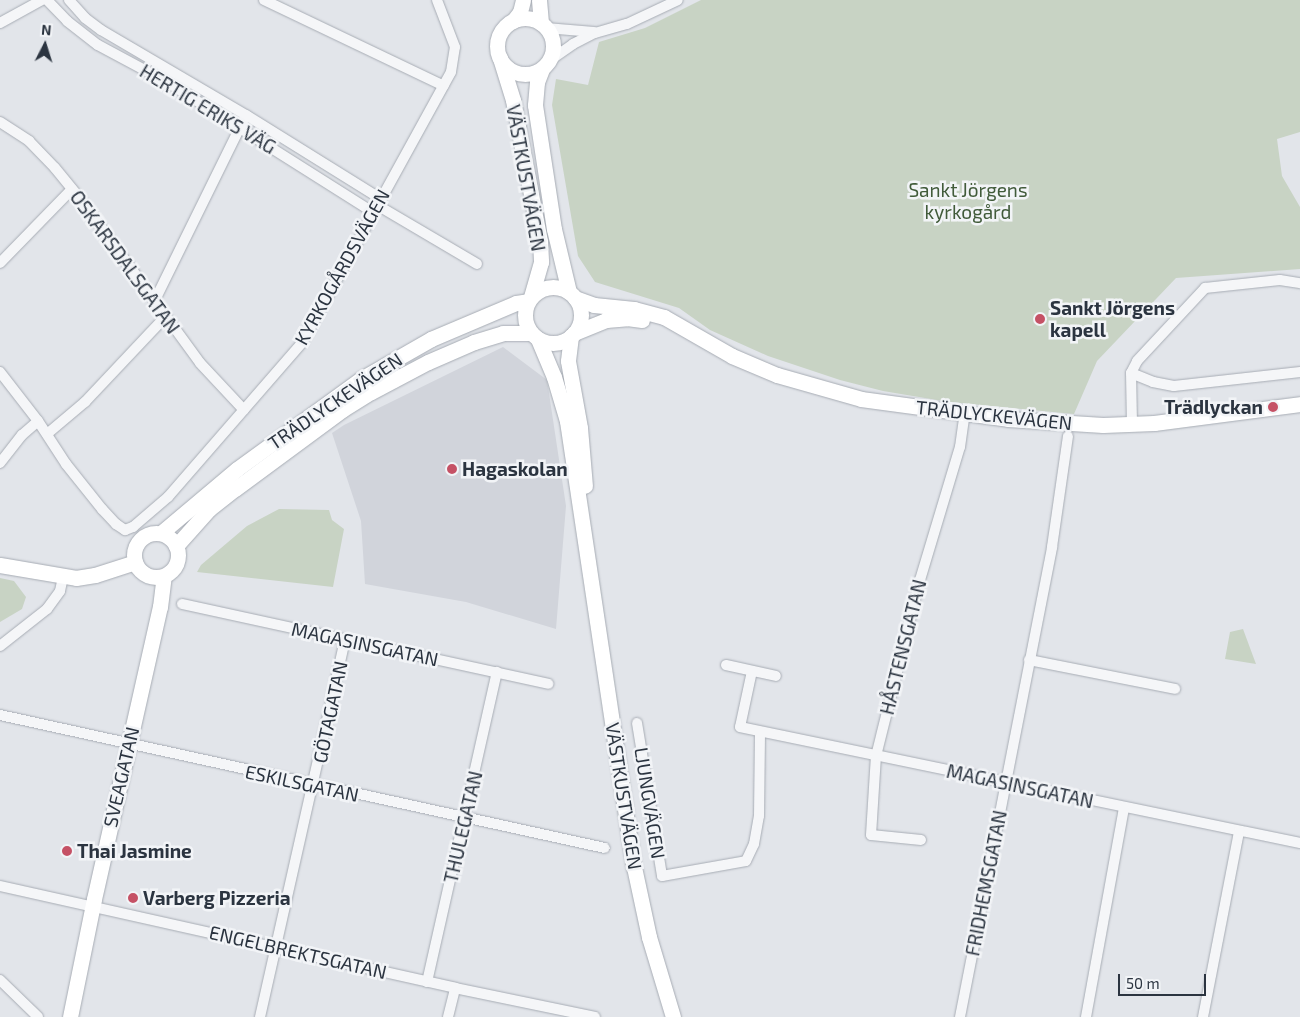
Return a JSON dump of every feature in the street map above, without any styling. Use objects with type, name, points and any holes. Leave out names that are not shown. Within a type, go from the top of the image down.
[{"type":"street","points":[[0,23],[42,0]]},
{"type":"street","name":"HERTIG ERIKS VÄG","points":[[47,0],[67,22],[98,44],[167,82],[240,127],[477,264]]},
{"type":"street","name":"HERTIG ERIKS VÄG","points":[[69,0],[85,18],[102,30],[246,115],[377,205]]},
{"type":"street","points":[[264,0],[444,86]]},
{"type":"street","name":"KYRKOGÅRDSVÄGEN","points":[[47,434],[66,464],[102,509],[116,524],[125,530],[133,527],[168,497],[302,343],[444,86],[451,72],[454,59],[454,40],[437,0]]},
{"type":"street","points":[[523,0],[520,12],[501,33],[498,41],[500,58],[511,70],[526,74],[546,65],[573,44],[595,33],[627,24],[678,0]]},
{"type":"street","points":[[539,0],[544,26],[551,36],[553,46],[546,65]]},
{"type":"street","points":[[513,21],[532,19],[544,26],[595,33]]},
{"type":"street","name":"VÄSTKUSTVÄGEN","points":[[500,58],[513,100],[542,252],[540,273],[529,299]]},
{"type":"street","name":"VÄSTKUSTVÄGEN","points":[[546,65],[535,90],[535,105],[556,237],[572,295]]},
{"type":"street","points":[[154,302],[246,115]]},
{"type":"street","name":"OSKARSDALSGATAN","points":[[0,122],[40,151],[72,189],[200,363],[244,410]]},
{"type":"street","points":[[0,263],[72,189]]},
{"type":"street","points":[[1132,424],[1131,373],[1137,361],[1205,288],[1280,280],[1300,283]]},
{"type":"street","points":[[552,287],[572,295],[581,316],[572,335],[555,343],[535,336],[524,318],[529,299],[540,290],[552,287]]},
{"type":"street","name":"TRÄDLYCKEVÄGEN","points":[[572,295],[594,305],[634,309],[664,317],[741,360],[778,376],[861,399],[1059,423],[1132,424],[1154,423],[1300,404]]},
{"type":"street","name":"TRÄDLYCKEVÄGEN","points":[[135,562],[134,552],[141,538],[151,533],[161,534],[242,465],[376,370],[409,350],[449,331],[529,299]]},
{"type":"street","points":[[0,372],[47,434],[85,402],[165,317]]},
{"type":"street","name":"TRÄDLYCKEVÄGEN","points":[[572,335],[606,320],[627,318],[648,320],[699,338]]},
{"type":"street","name":"TRÄDLYCKEVÄGEN","points":[[176,546],[209,509],[342,410],[371,392],[428,362],[474,342],[503,333],[535,336]]},
{"type":"street","name":"VÄSTKUSTVÄGEN","points":[[572,335],[568,361],[582,447],[590,572]]},
{"type":"street","name":"VÄSTKUSTVÄGEN","points":[[535,336],[554,377],[567,421],[634,867],[649,937],[673,1017]]},
{"type":"street","points":[[1131,373],[1153,382],[1174,386],[1300,372]]},
{"type":"street","name":"HÅSTENSGATAN","points":[[921,840],[871,836],[876,756],[920,580],[960,447],[965,413]]},
{"type":"street","points":[[0,463],[22,435],[38,421]]},
{"type":"street","name":"FRIDHEMSGATAN","points":[[960,1017],[1052,547],[1068,436]]},
{"type":"street","points":[[0,565],[63,577],[95,575],[135,562],[146,576],[164,576],[177,564],[178,552],[170,538],[161,534]]},
{"type":"street","name":"SVEAGATAN","points":[[70,1017],[164,576]]},
{"type":"street","points":[[0,646],[47,609],[60,591],[63,577]]},
{"type":"street","name":"MAGASINSGATAN","points":[[182,604],[548,684]]},
{"type":"street","name":"GÖTAGATAN","points":[[260,1017],[314,785],[345,640]]},
{"type":"street","points":[[1029,660],[1176,689]]},
{"type":"street","points":[[726,665],[776,676]]},
{"type":"street","name":"MAGASINSGATAN","points":[[752,671],[740,727],[1300,843]]},
{"type":"street","name":"THULEGATAN","points":[[427,982],[498,672]]},
{"type":"street","name":"ESKILSGATAN","points":[[0,715],[605,848]]},
{"type":"street","name":"LJUNGVÄGEN","points":[[637,723],[662,876],[746,861],[754,844],[759,816],[760,732]]},
{"type":"street","points":[[1086,1017],[1124,807]]},
{"type":"street","points":[[1203,1017],[1239,831]]},
{"type":"street","name":"ENGELBREKTSGATAN","points":[[0,886],[427,982],[595,1017]]},
{"type":"street","points":[[0,980],[38,1017]]},
{"type":"street","points":[[448,1017],[455,988]]},
{"type":"shaded area","name":"Hagaskolan","points":[[503,347],[547,380],[566,506],[556,629],[466,602],[365,584],[361,521],[332,433],[344,425]]},
{"type":"green space","name":"Sankt Jörgens kyrkogård","points":[[701,0],[1300,0],[1300,132],[1277,139],[1282,176],[1300,207],[1300,269],[1176,278],[1097,361],[1074,414],[949,402],[883,391],[840,380],[768,356],[710,330],[679,308],[595,282],[578,256],[552,105],[556,79],[588,85],[599,42],[645,28]]},
{"type":"green space","points":[[279,509],[329,510],[332,520],[344,529],[333,587],[197,572],[201,565],[247,526]]},
{"type":"green space","points":[[0,578],[14,581],[26,597],[22,609],[0,622]]},
{"type":"green space","points":[[1243,629],[1256,664],[1225,659],[1230,632]]},
{"type":"place","name":"Sankt Jörgens kapell","points":[[1040,319]]},
{"type":"place","name":"Trädlyckan","points":[[1273,407]]},
{"type":"place","name":"Hagaskolan","points":[[452,469]]},
{"type":"place","name":"Thai Jasmine","points":[[67,851]]},
{"type":"place","name":"Varberg Pizzeria","points":[[133,898]]}]
